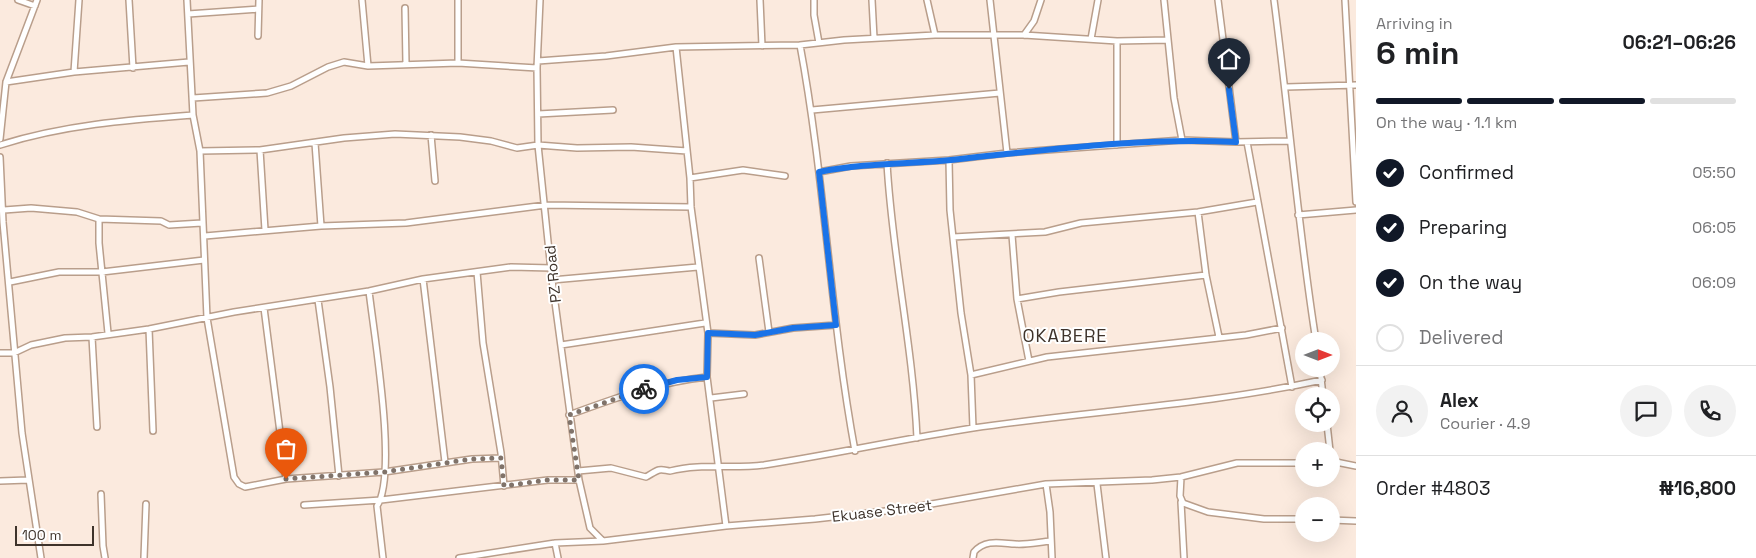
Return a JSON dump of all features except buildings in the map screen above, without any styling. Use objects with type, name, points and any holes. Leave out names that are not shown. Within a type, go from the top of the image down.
[{"type":"street","points":[[0,139],[4,84],[36,3],[18,0]]},
{"type":"street","points":[[74,72],[79,0]]},
{"type":"street","points":[[129,0],[133,68]]},
{"type":"street","points":[[187,0],[189,62],[194,98],[193,115],[200,151],[207,318],[234,477],[239,484],[246,486],[286,479],[384,472],[445,462],[501,458]]},
{"type":"street","points":[[258,36],[260,0]]},
{"type":"street","points":[[362,0],[368,66]]},
{"type":"street","points":[[458,0],[458,63]]},
{"type":"street","name":"PZ Road","points":[[540,0],[537,68],[538,145],[546,205],[552,280],[579,480],[590,528],[603,541]]},
{"type":"street","points":[[760,0],[762,46]]},
{"type":"street","points":[[814,0],[814,15],[819,43]]},
{"type":"street","points":[[872,0],[874,38]]},
{"type":"street","points":[[927,0],[935,35]]},
{"type":"street","points":[[990,0],[1007,153]]},
{"type":"street","points":[[1024,35],[1034,21],[1041,0]]},
{"type":"street","points":[[1091,39],[1098,0]]},
{"type":"street","points":[[1164,0],[1174,98],[1182,140]]},
{"type":"street","points":[[1218,0],[1236,142]]},
{"type":"street","points":[[1274,0],[1286,87],[1298,215],[1315,332]]},
{"type":"street","points":[[1345,0],[1348,86],[1356,202]]},
{"type":"street","points":[[405,8],[406,64]]},
{"type":"street","points":[[188,14],[258,9]]},
{"type":"street","points":[[538,61],[606,56],[676,47],[800,45],[874,38],[935,35],[994,34],[1117,41],[1168,40]]},
{"type":"street","points":[[1117,41],[1117,145]]},
{"type":"street","points":[[800,45],[812,110],[836,325],[855,450]]},
{"type":"street","points":[[676,47],[690,178],[691,208],[705,323],[708,333],[707,377],[720,466],[726,526]]},
{"type":"street","points":[[4,84],[74,72],[189,62]]},
{"type":"street","points":[[194,98],[267,93],[291,86],[328,67],[344,62],[368,66],[458,63],[537,68]]},
{"type":"street","points":[[1286,87],[1356,85]]},
{"type":"street","points":[[812,110],[1000,92]]},
{"type":"street","points":[[538,114],[613,110]]},
{"type":"street","points":[[0,145],[32,135],[89,124],[193,115]]},
{"type":"street","points":[[200,151],[260,150],[344,138],[395,134],[431,135],[491,141],[516,148],[538,145],[577,148],[631,147],[686,151]]},
{"type":"street","points":[[431,135],[435,181]]},
{"type":"street","points":[[819,172],[851,166],[949,160],[1007,153],[1182,140],[1290,141]]},
{"type":"street","points":[[1247,142],[1292,387]]},
{"type":"street","points":[[315,143],[320,226]]},
{"type":"street","points":[[260,150],[265,230]]},
{"type":"street","points":[[0,157],[4,210],[1,222],[10,282],[14,353],[28,480],[41,558]]},
{"type":"street","points":[[949,160],[948,191],[971,375],[973,428]]},
{"type":"street","points":[[887,163],[889,204],[910,366],[916,438]]},
{"type":"street","points":[[690,178],[743,170],[785,176]]},
{"type":"street","points":[[953,237],[1046,232],[1081,223],[1198,212],[1257,202]]},
{"type":"street","points":[[204,236],[320,226],[406,223],[546,205],[691,208]]},
{"type":"street","points":[[4,210],[31,208],[77,212],[99,219],[161,221],[169,225],[202,223]]},
{"type":"street","points":[[1298,215],[1356,210]]},
{"type":"street","points":[[1198,212],[1206,275],[1220,337]]},
{"type":"street","points":[[99,219],[108,334]]},
{"type":"street","points":[[1012,235],[1017,299],[1029,361]]},
{"type":"street","points":[[759,258],[769,332]]},
{"type":"street","points":[[10,282],[59,272],[102,272],[204,260]]},
{"type":"street","points":[[0,353],[14,353],[31,345],[65,338],[92,337],[149,329],[264,308],[369,292],[423,279],[511,267],[552,268]]},
{"type":"street","points":[[552,280],[698,267]]},
{"type":"street","points":[[477,272],[483,343],[504,486]]},
{"type":"street","points":[[1017,299],[1059,292],[1206,275]]},
{"type":"street","points":[[423,279],[445,462]]},
{"type":"street","points":[[369,292],[383,416],[386,462],[380,500],[376,506],[383,558]]},
{"type":"street","points":[[318,300],[339,476]]},
{"type":"street","points":[[264,308],[286,479]]},
{"type":"street","points":[[560,345],[705,323]]},
{"type":"street","points":[[708,333],[755,335],[836,325]]},
{"type":"street","points":[[971,375],[1004,369],[1029,361],[1094,350],[1120,350],[1266,332],[1282,328]]},
{"type":"street","points":[[149,329],[153,432]]},
{"type":"street","points":[[92,337],[97,427]]},
{"type":"street","points":[[569,415],[633,392],[677,380],[707,377]]},
{"type":"street","points":[[578,471],[611,468],[646,477],[659,470],[670,471],[686,467],[764,465],[973,428],[1292,387],[1322,380],[1323,387]]},
{"type":"street","points":[[710,398],[744,394]]},
{"type":"street","name":"Ekuase Street","points":[[459,558],[555,543],[603,541],[726,526],[815,520],[903,509],[1046,484],[1098,484],[1181,477],[1237,463],[1295,463]]},
{"type":"street","points":[[1340,463],[1356,466]]},
{"type":"street","points":[[1181,477],[1184,558]]},
{"type":"street","points":[[0,481],[28,480]]},
{"type":"street","points":[[304,505],[380,500],[548,480],[579,480]]},
{"type":"street","points":[[1046,484],[1052,558]]},
{"type":"street","points":[[1098,484],[1106,558]]},
{"type":"street","points":[[101,494],[105,558]]},
{"type":"street","points":[[1181,502],[1208,512],[1264,519],[1295,519]]},
{"type":"street","points":[[144,558],[146,504]]},
{"type":"street","points":[[1340,521],[1356,522]]},
{"type":"street","points":[[972,558],[974,552],[983,545],[1000,541],[1015,544],[1051,541]]},
{"type":"street","points":[[555,543],[558,558]]},
{"type":"way so far","points":[[286,479],[384,472],[445,462],[501,458],[504,486],[548,480],[579,480],[569,415],[644,389]]},
{"type":"district","name":"OKABERE","points":[[1065,336]]},
{"type":"route","points":[[644,389],[677,380],[707,377],[708,333],[755,335],[793,328],[836,325],[819,172],[851,166],[949,160],[1007,153],[1182,140],[1236,142],[1229,89]]}]
